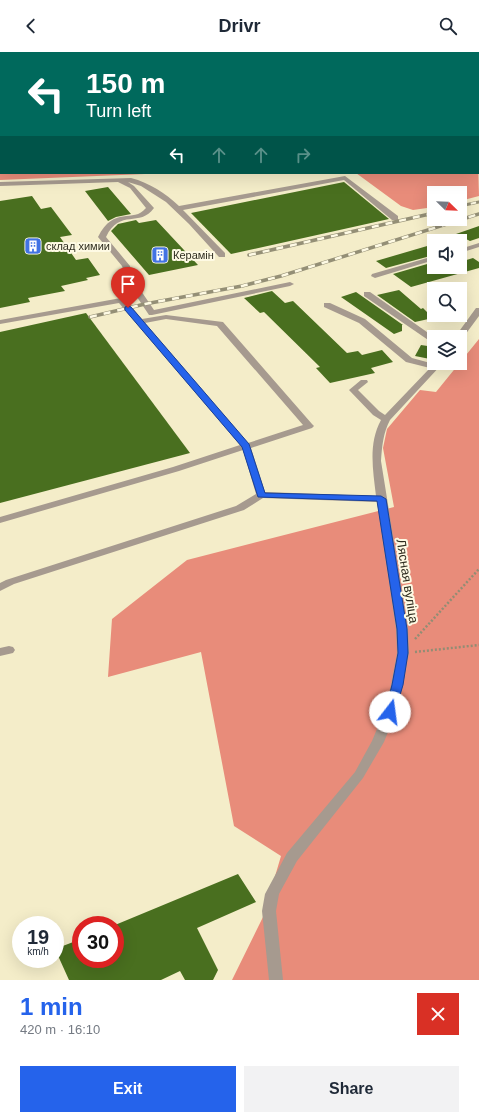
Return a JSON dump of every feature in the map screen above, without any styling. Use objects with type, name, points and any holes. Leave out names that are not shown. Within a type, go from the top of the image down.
[{"type":"street","points":[[176,209],[345,178],[395,218]]},
{"type":"street","points":[[0,184],[131,180],[141,182],[167,198],[222,255]]},
{"type":"street","points":[[120,181],[132,187],[150,208],[149,212],[145,215],[133,216],[111,223],[102,237],[126,266],[131,282],[152,313],[290,284]]},
{"type":"street","points":[[467,249],[477,247]]},
{"type":"street","points":[[375,276],[427,260]]},
{"type":"street","points":[[367,294],[427,336]]},
{"type":"street","points":[[0,322],[121,300],[246,446],[261,495]]},
{"type":"street","points":[[327,305],[362,321],[409,360],[427,363]]},
{"type":"street","points":[[464,330],[479,310]]},
{"type":"street","points":[[0,520],[176,469],[309,426],[220,324],[166,317],[140,322]]},
{"type":"street","name":"Лясная вуліца","points":[[276,980],[269,911],[272,894],[292,857],[359,775],[378,742],[390,712],[397,685],[403,653],[402,629],[376,461],[380,430],[386,419],[432,370]]},
{"type":"street","points":[[364,382],[354,390],[376,413],[386,419]]},
{"type":"street","points":[[0,587],[10,582],[240,508],[261,495],[381,499]]},
{"type":"path","points":[[403,653],[479,569]]},
{"type":"path","points":[[403,653],[479,645]]},
{"type":"shaded area","points":[[0,174],[145,174],[0,180]]},
{"type":"shaded area","points":[[357,174],[478,174],[479,196],[467,199],[467,186],[427,186],[427,208],[413,210],[401,206]]},
{"type":"shaded area","points":[[479,339],[479,980],[232,980],[263,917],[281,856],[234,826],[201,652],[108,677],[112,619],[187,560],[394,507],[383,448],[387,429],[420,390],[436,392],[454,370],[467,370],[467,354]]},
{"type":"building","points":[[344,182],[389,219],[231,254],[191,213]]},
{"type":"building","points":[[108,187],[131,214],[116,217],[108,221],[85,191]]},
{"type":"building","name":"склад химии","points":[[32,196],[41,209],[51,207],[72,235],[60,237],[76,260],[88,258],[100,275],[86,278],[88,280],[61,286],[65,291],[28,298],[30,302],[0,308],[0,201]]},
{"type":"building","name":"Керамін","points":[[136,220],[139,223],[156,220],[198,265],[149,275],[111,231],[118,224]]},
{"type":"building","points":[[479,226],[479,238],[470,241],[467,240],[467,234],[456,234]]},
{"type":"building","points":[[427,246],[427,257],[386,268],[376,261]]},
{"type":"building","points":[[473,258],[479,262],[479,268],[467,271],[467,260]]},
{"type":"building","points":[[427,264],[427,274],[458,274],[411,287],[393,274]]},
{"type":"building","points":[[399,290],[421,309],[423,308],[427,312],[427,319],[415,322],[377,295]]},
{"type":"building","points":[[272,291],[285,303],[293,301],[347,353],[358,351],[362,355],[382,350],[393,362],[371,368],[375,373],[330,383],[316,368],[320,367],[264,312],[260,313],[244,298]]},
{"type":"building","points":[[356,292],[403,325],[402,331],[394,334],[341,297]]},
{"type":"building","points":[[86,313],[190,453],[0,503],[0,332]]},
{"type":"building","points":[[421,345],[427,346],[427,358],[415,356]]},
{"type":"building","points":[[238,874],[256,902],[197,928],[218,970],[213,980],[185,980],[180,971],[161,980],[69,980],[64,968],[64,946],[72,942],[72,968],[124,968],[124,921]]},
{"type":"railway","points":[[467,205],[479,202]]},
{"type":"railway","points":[[90,317],[145,304],[242,286],[281,276],[479,214]]},
{"type":"railway","points":[[249,255],[427,215]]},
{"type":"place","name":"склад химии","points":[[33,246]]},
{"type":"place","name":"Керамін","points":[[160,255]]},
{"type":"route","points":[[128,308],[246,446],[261,495],[381,499],[402,629],[403,653],[390,712]]}]
